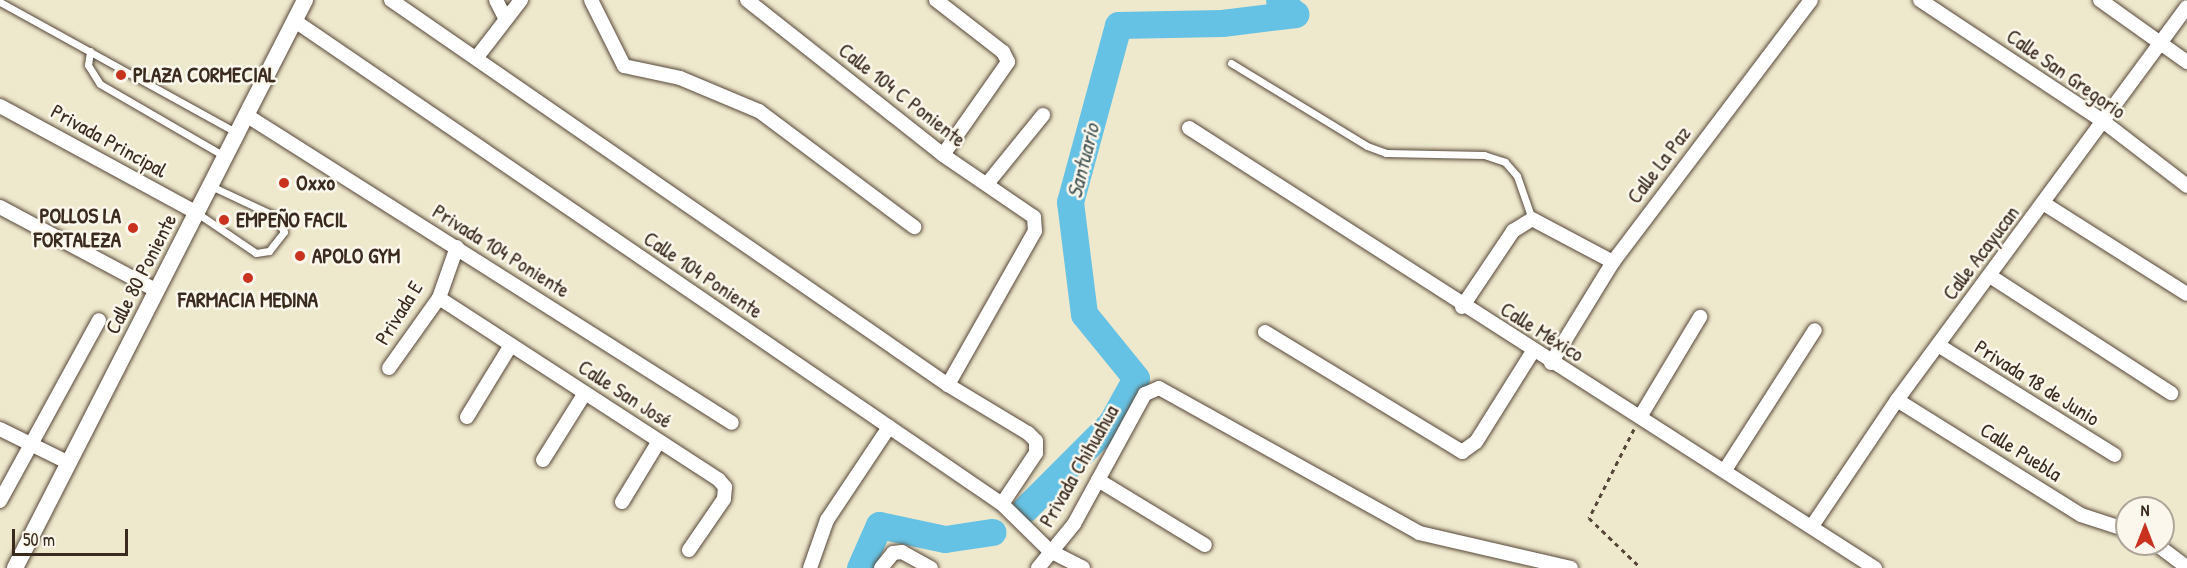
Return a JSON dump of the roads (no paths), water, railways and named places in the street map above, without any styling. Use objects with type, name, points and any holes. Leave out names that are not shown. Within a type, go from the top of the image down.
[{"type":"street","name":"Calle 80 Poniente","points":[[15,568],[305,0]]},
{"type":"street","points":[[391,0],[477,57],[948,385],[1036,441],[1036,453],[1002,504]]},
{"type":"street","points":[[496,0],[504,16]]},
{"type":"street","points":[[477,57],[504,16],[521,0]]},
{"type":"street","points":[[591,0],[624,66],[680,78],[759,111],[914,226]]},
{"type":"street","name":"Calle 104 C Poniente","points":[[747,0],[943,155],[1034,217],[1035,231],[948,385]]},
{"type":"street","points":[[936,0],[1003,52],[1008,62],[943,155]]},
{"type":"street","name":"Calle La Paz","points":[[1551,363],[1612,261],[1811,0]]},
{"type":"street","name":"Calle San Gregorio","points":[[1920,0],[2104,122],[2187,186]]},
{"type":"street","points":[[2100,0],[2187,62]]},
{"type":"street","name":"Calle Acayucan","points":[[1812,526],[1898,400],[2187,7]]},
{"type":"street","name":"Calle 104 Poniente","points":[[294,21],[1002,504],[1050,551],[1083,568]]},
{"type":"street","name":"Privada Principal","points":[[0,106],[197,213]]},
{"type":"street","points":[[987,184],[1043,114]]},
{"type":"street","name":"Privada 104 Poniente","points":[[246,115],[732,423]]},
{"type":"street","name":"Calle México","points":[[1189,128],[1462,307],[1725,470],[1875,568]]},
{"type":"street","points":[[2043,203],[2187,294]]},
{"type":"street","points":[[0,207],[157,291]]},
{"type":"street","points":[[1462,307],[1526,221],[1612,261]]},
{"type":"street","name":"Privada E","points":[[389,368],[439,297],[457,248]]},
{"type":"street","points":[[1990,276],[2171,393]]},
{"type":"street","name":"Calle San José","points":[[439,297],[725,487],[724,499],[689,550]]},
{"type":"street","points":[[1640,417],[1700,317]]},
{"type":"street","points":[[0,501],[99,320]]},
{"type":"street","points":[[1725,470],[1815,330]]},
{"type":"street","points":[[1265,332],[1462,452],[1476,442],[1533,351]]},
{"type":"street","points":[[467,417],[511,345]]},
{"type":"street","name":"Privada 18 de Junio","points":[[1938,345],[2115,455]]},
{"type":"street","name":"Privada Chihuahua","points":[[1038,568],[1074,524],[1145,394],[1159,388],[1419,532],[1571,568]]},
{"type":"street","points":[[543,460],[585,393]]},
{"type":"street","name":"Calle Puebla","points":[[1898,400],[2081,515],[2115,526]]},
{"type":"street","points":[[810,568],[827,520],[889,427]]},
{"type":"street","points":[[0,429],[69,463]]},
{"type":"street","points":[[622,502],[659,441]]},
{"type":"street","points":[[1098,480],[1205,545]]},
{"type":"street","points":[[881,568],[893,553],[931,568]]},
{"type":"street","points":[[2172,556],[2187,567]]},
{"type":"lane","points":[[0,2],[237,133]]},
{"type":"lane","points":[[90,51],[88,65],[100,84],[226,157]]},
{"type":"lane","points":[[1231,63],[1386,153],[1459,152],[1505,162],[1517,176],[1526,221]]},
{"type":"lane","points":[[197,213],[256,253],[269,251],[284,232],[275,216],[211,186]]},
{"type":"waterway","name":"Santuario","points":[[1025,509],[1111,423],[1136,378],[1084,314],[1070,202],[1118,25],[1222,23],[1295,14],[1279,0]]},
{"type":"waterway","name":"Santuario","points":[[860,568],[879,525],[945,539],[992,532]]},
{"type":"place","name":"PLAZA CORMECIAL","points":[[121,75]]},
{"type":"place","name":"Oxxo","points":[[284,183]]},
{"type":"place","name":"EMPEÑO FACIL","points":[[224,220]]},
{"type":"place","name":"POLLOS LA FORTALEZA","points":[[133,228]]},
{"type":"place","name":"APOLO GYM","points":[[300,256]]},
{"type":"place","name":"FARMACIA MEDINA","points":[[248,278]]}]
